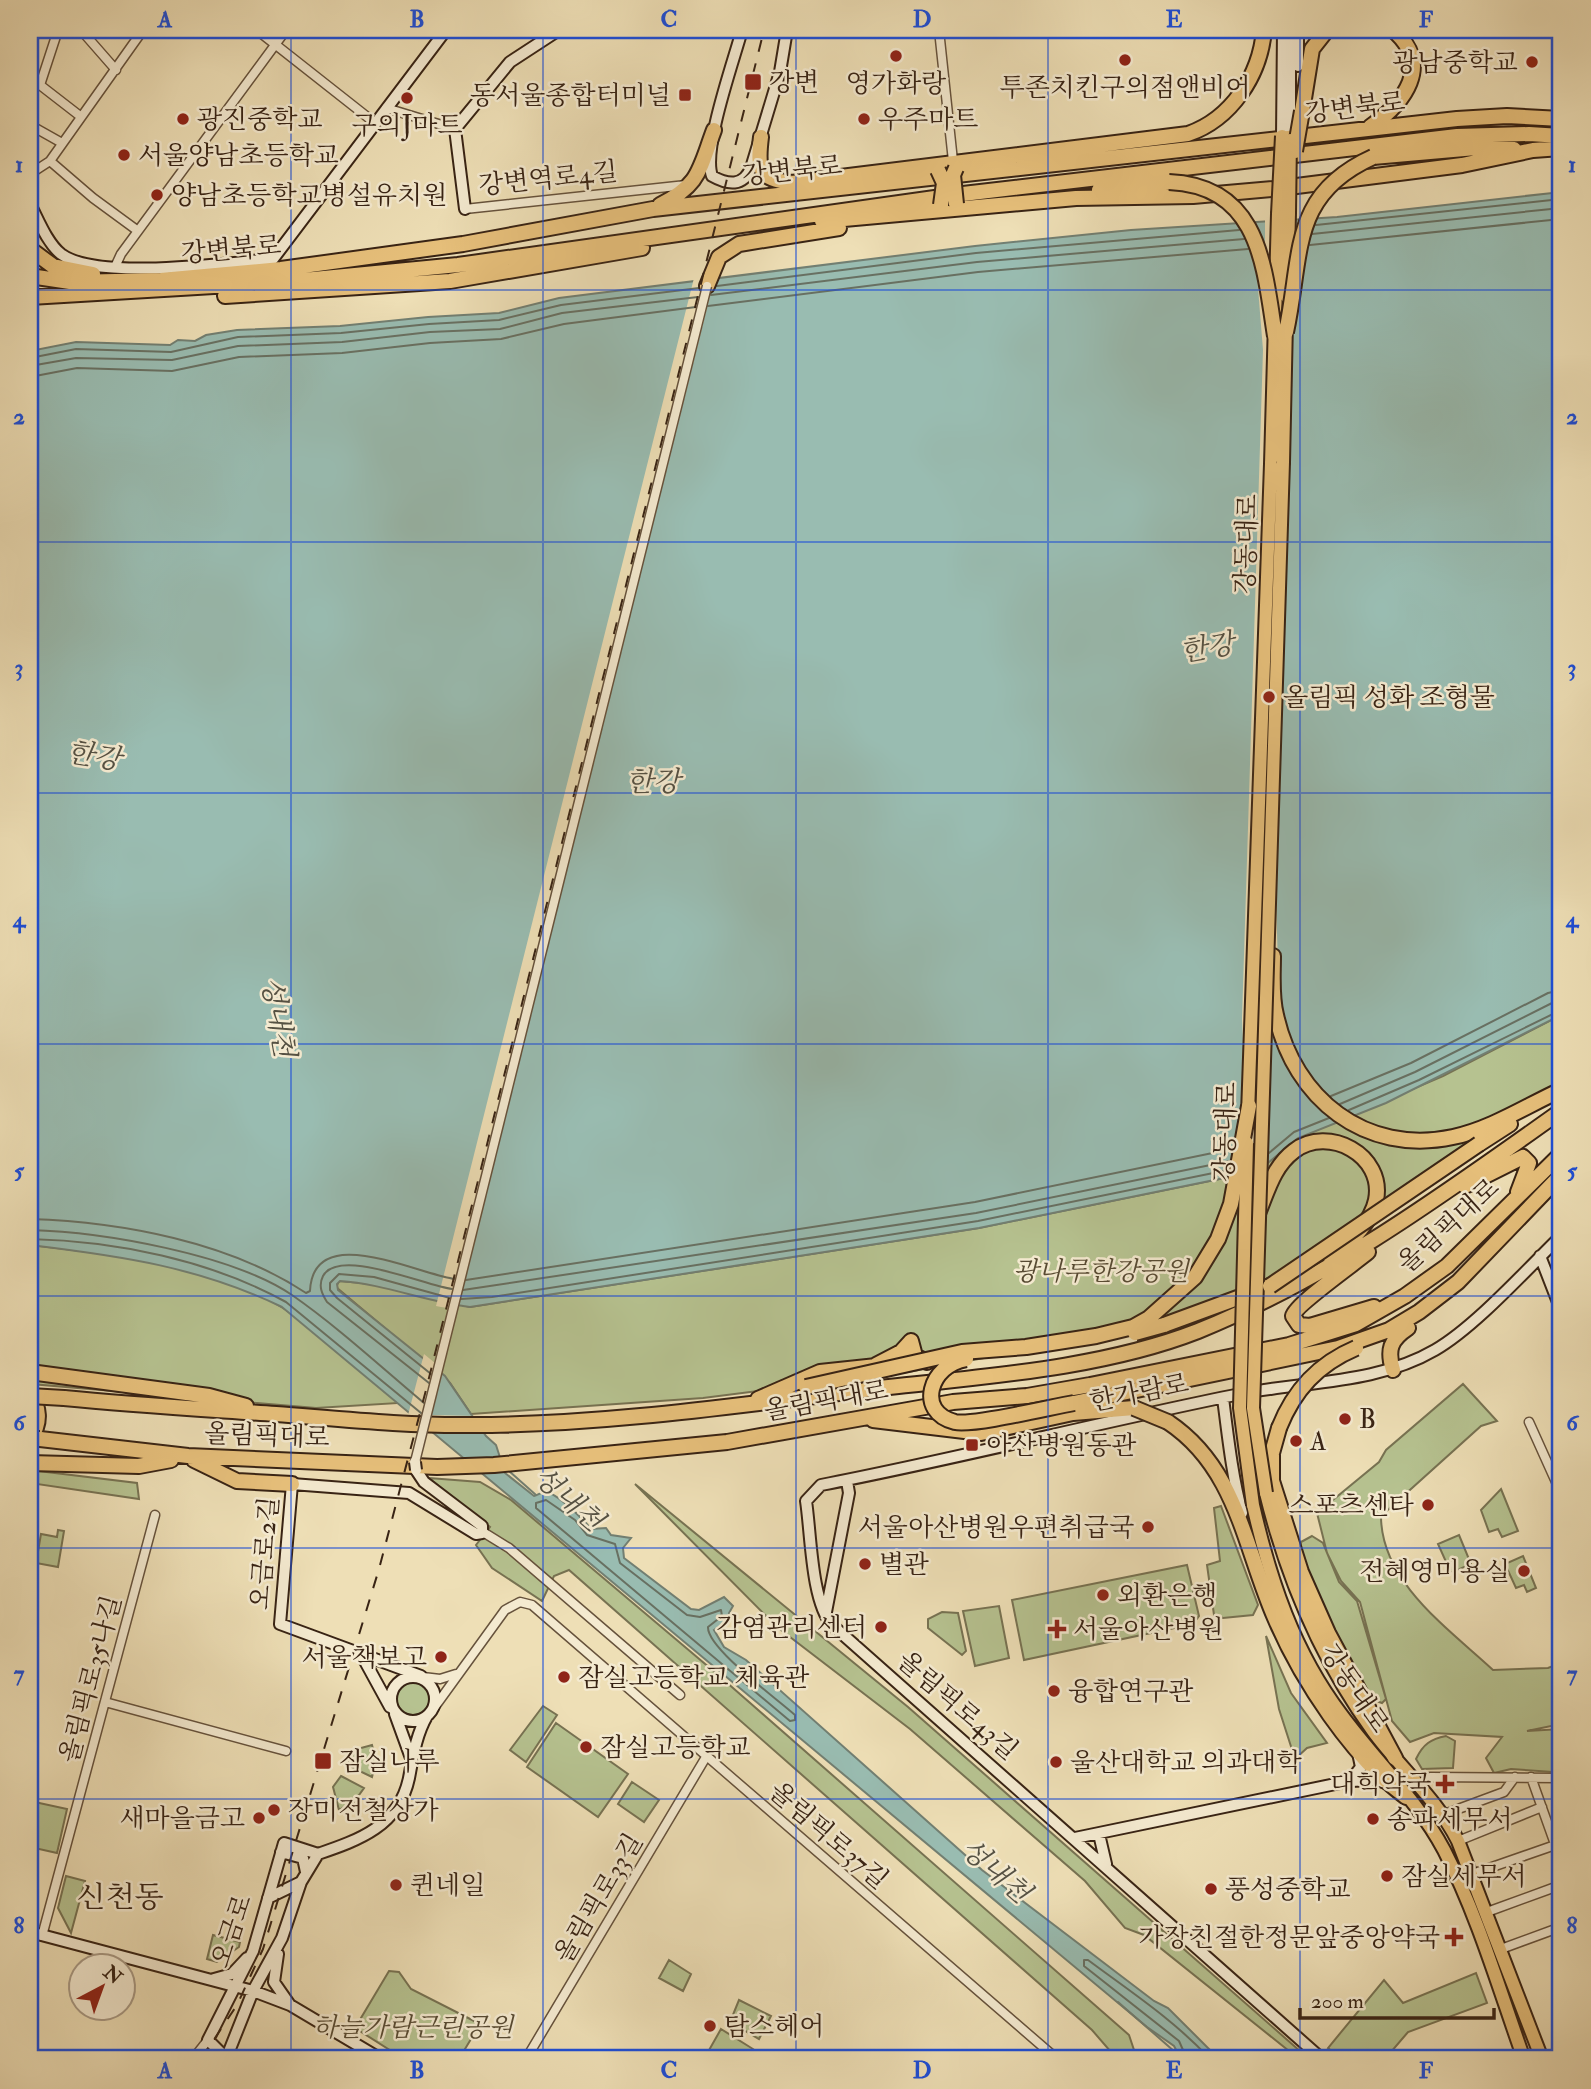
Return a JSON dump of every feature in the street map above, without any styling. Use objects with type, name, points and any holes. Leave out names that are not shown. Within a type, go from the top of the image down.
[{"type":"highway","points":[[761,137],[758,157],[762,171],[769,179],[792,183],[1188,134],[1210,127],[1245,87],[1257,62],[1264,30]]},
{"type":"highway","points":[[1289,141],[1299,113],[1312,49],[1326,30]]},
{"type":"highway","points":[[1369,128],[1395,110],[1409,87],[1412,62],[1408,49],[1393,30]]},
{"type":"highway","name":"강변북로","points":[[30,276],[70,282],[161,280],[281,269],[463,244],[653,209],[1369,128],[1507,116],[1561,119]]},
{"type":"highway","points":[[653,209],[685,192],[692,183],[714,130]]},
{"type":"highway","name":"강변북로","points":[[30,297],[283,282],[458,265],[673,237],[962,194],[1457,136],[1561,136]]},
{"type":"highway","points":[[1127,143],[1215,147]]},
{"type":"highway","points":[[1280,334],[1308,214],[1331,182],[1349,168],[1373,157],[1487,147],[1561,148]]},
{"type":"highway","points":[[708,286],[719,257],[738,244],[948,208],[1076,198],[1193,196],[1273,189],[1462,165],[1533,149]]},
{"type":"highway","points":[[948,208],[953,175],[958,163]]},
{"type":"highway","points":[[934,167],[944,183],[948,208]]},
{"type":"highway","points":[[998,205],[1169,182],[1189,183],[1212,192],[1228,202],[1246,220],[1259,248],[1280,334]]},
{"type":"highway","points":[[770,197],[792,183]]},
{"type":"highway","points":[[768,222],[903,216]]},
{"type":"highway","points":[[30,289],[76,296],[165,299],[399,286],[635,251],[673,237]]},
{"type":"highway","points":[[30,249],[53,266],[68,271],[161,280]]},
{"type":"highway","points":[[1269,906],[1276,1018],[1295,1068],[1319,1100],[1358,1125],[1403,1139],[1453,1137],[1489,1125],[1561,1090]]},
{"type":"highway","points":[[1389,1330],[1338,1348],[1074,1403],[963,1423],[940,1414],[932,1392],[937,1374],[956,1361],[1135,1332],[1164,1325],[1270,1286],[1561,1090]]},
{"type":"highway","points":[[1096,1336],[1133,1327],[1157,1312],[1203,1266],[1218,1239],[1231,1204],[1249,1106]]},
{"type":"highway","name":"올림픽대로","points":[[30,1393],[393,1424],[475,1425],[566,1421],[772,1402],[1015,1373],[1096,1358],[1197,1331],[1316,1274],[1393,1230],[1561,1111]]},
{"type":"highway","points":[[1259,1211],[1277,1168],[1292,1152],[1307,1143],[1320,1140],[1337,1142],[1364,1158],[1376,1177],[1376,1200],[1358,1233],[1316,1274]]},
{"type":"highway","name":"올림픽대로","points":[[33,1439],[188,1456],[437,1467],[581,1457],[727,1442],[953,1402],[1027,1396],[1078,1387],[1289,1345],[1356,1324],[1405,1296],[1447,1266],[1561,1154]]},
{"type":"highway","points":[[1443,1194],[1525,1157],[1529,1163],[1515,1200]]},
{"type":"highway","points":[[1395,1758],[1328,1633],[1301,1572],[1272,1481],[1272,1457],[1279,1428],[1304,1384],[1332,1359],[1419,1312],[1458,1282],[1561,1175]]},
{"type":"highway","points":[[1393,1370],[1388,1354],[1394,1338],[1464,1284],[1509,1237],[1521,1218]]},
{"type":"highway","points":[[1393,1230],[1330,1284],[1300,1304],[1293,1316],[1299,1325],[1319,1324],[1405,1296]]},
{"type":"highway","points":[[772,1402],[806,1387],[962,1352],[1026,1348],[1135,1332]]},
{"type":"highway","points":[[876,1365],[901,1352],[911,1341],[915,1356],[927,1362]]},
{"type":"highway","points":[[748,1403],[820,1372],[927,1362],[983,1369],[1053,1359],[1096,1358]]},
{"type":"highway","points":[[30,1372],[209,1396],[271,1414]]},
{"type":"highway","points":[[30,1393],[38,1407],[39,1418],[33,1439]]},
{"type":"highway","points":[[1074,1403],[1122,1403],[1168,1422],[1195,1443],[1217,1470],[1228,1489],[1252,1549],[1261,1584],[1290,1651],[1310,1687],[1354,1744],[1391,1785],[1406,1797]]},
{"type":"highway","points":[[861,1419],[970,1433],[1006,1429],[1073,1413],[1134,1408]]},
{"type":"highway","points":[[30,1463],[139,1466],[188,1456],[237,1481],[292,1484]]},
{"type":"main road","name":"강동대로","points":[[1289,141],[1290,174],[1280,334],[1269,906],[1253,1408],[1266,1493],[1296,1594],[1322,1650],[1352,1701],[1442,1815],[1458,1841],[1542,2059]]},
{"type":"main road","name":"강동대로","points":[[1289,141],[1249,1106],[1240,1408],[1252,1505],[1274,1587],[1308,1663],[1339,1712],[1443,1849],[1524,2059]]},
{"type":"street","points":[[58,30],[40,85],[80,116]]},
{"type":"street","points":[[82,30],[116,70]]},
{"type":"street","points":[[30,174],[50,161],[144,30]]},
{"type":"street","points":[[257,30],[375,123]]},
{"type":"street","points":[[115,267],[121,254],[286,30]]},
{"type":"street","points":[[30,204],[61,254],[115,267],[175,267],[273,259],[446,30]]},
{"type":"street","points":[[386,108],[455,129],[510,62],[559,30]]},
{"type":"street","points":[[734,30],[737,50]]},
{"type":"street","points":[[743,30],[714,130],[710,172],[722,181],[736,183],[747,177],[761,137],[787,30]]},
{"type":"street","points":[[783,51],[793,30]]},
{"type":"street","points":[[939,30],[958,163]]},
{"type":"street","points":[[1283,30],[1289,141]]},
{"type":"street","points":[[1289,141],[1290,30]]},
{"type":"street","points":[[1298,30],[1299,113]]},
{"type":"street","points":[[30,125],[62,143]]},
{"type":"street","name":"강변역로4길","points":[[455,129],[465,209],[692,183]]},
{"type":"street","points":[[50,161],[138,232]]},
{"type":"street","points":[[483,1532],[482,1526],[424,1482],[415,1466],[708,286]]},
{"type":"street","name":"한가람로","points":[[825,1617],[806,1501],[821,1485],[1083,1426],[1223,1398],[1393,1370],[1437,1349],[1561,1236]]},
{"type":"street","points":[[1540,1256],[1561,1310]]},
{"type":"street","points":[[1223,1398],[1230,1436],[1230,1461],[1252,1549]]},
{"type":"street","points":[[1529,1422],[1561,1493]]},
{"type":"street","points":[[1230,1436],[1241,1446]]},
{"type":"street","points":[[1230,1461],[1241,1446],[1252,1442],[1272,1457]]},
{"type":"street","points":[[825,1617],[849,1493],[847,1480]]},
{"type":"street","points":[[292,1484],[409,1493],[476,1534],[483,1532],[509,1548],[680,1695]]},
{"type":"street","name":"오금로2길","points":[[292,1484],[280,1624],[360,1654]]},
{"type":"street","name":"올림픽로35나길","points":[[42,1936],[155,1515]]},
{"type":"street","name":"올림픽로37길","points":[[456,1674],[505,1610],[512,1605],[526,1602],[1057,2059]]},
{"type":"street","name":"올림픽로43길","points":[[825,1617],[1106,1864],[1322,2059]]},
{"type":"street","points":[[268,1898],[304,1877],[303,1858],[281,1852],[284,1843],[318,1854],[354,1842],[384,1825],[405,1793],[411,1761],[435,1692],[422,1676],[360,1654]]},
{"type":"street","points":[[360,1654],[393,1711],[408,1744],[411,1761]]},
{"type":"street","points":[[456,1674],[455,1681],[430,1712],[412,1721],[393,1711],[392,1695],[400,1682],[412,1675],[440,1679],[456,1674]]},
{"type":"street","points":[[105,1702],[286,1751]]},
{"type":"street","points":[[1350,1781],[1361,1767],[1354,1744]]},
{"type":"street","name":"올림픽로33길","points":[[526,2059],[706,1757]]},
{"type":"street","points":[[1419,1785],[1430,1777],[1561,1778]]},
{"type":"street","points":[[1442,1815],[1504,1792],[1515,1777]]},
{"type":"street","points":[[1531,1777],[1558,1844],[1561,1861]]},
{"type":"street","points":[[1075,1838],[1350,1781],[1377,1780],[1391,1785]]},
{"type":"street","points":[[1458,1841],[1542,1807]]},
{"type":"street","points":[[1098,1834],[1106,1864]]},
{"type":"street","points":[[1472,1874],[1558,1844]]},
{"type":"street","name":"오금로","points":[[281,1852],[253,1951],[208,2040],[226,2058],[253,1991],[282,1938],[304,1877],[318,1854]]},
{"type":"street","points":[[1487,1912],[1561,1885]]},
{"type":"street","points":[[1500,1949],[1561,1927]]},
{"type":"street","points":[[30,1932],[253,1991],[290,2005],[381,2059]]},
{"type":"street","points":[[282,1938],[273,1975],[276,1986],[290,2005]]},
{"type":"street","points":[[212,1980],[232,1974],[253,1951]]},
{"type":"street","points":[[212,1980],[226,1994],[228,2003]]},
{"type":"street","points":[[193,2059],[208,2040]]},
{"type":"green space","name":"광나루한강공원","points":[[1561,1015],[1561,1085],[1277,1274],[1209,1307],[1162,1325],[908,1372],[703,1398],[471,1414],[450,1383],[336,1287],[339,1281],[373,1284],[470,1307],[979,1228],[1234,1176],[1298,1138],[1443,1076]]},
{"type":"green space","points":[[30,1245],[160,1263],[226,1281],[256,1293],[283,1308],[313,1330],[399,1403],[316,1408],[31,1384]]},
{"type":"green space","points":[[1463,1384],[1497,1421],[1481,1426],[1381,1516],[1384,1540],[1392,1562],[1420,1602],[1493,1670],[1548,1668],[1561,1663],[1561,1724],[1527,1731],[1561,1729],[1561,1759],[1553,1772],[1511,1769],[1494,1773],[1486,1758],[1502,1737],[1434,1733],[1410,1742],[1392,1721],[1360,1602],[1341,1581],[1327,1553],[1317,1513],[1379,1462],[1386,1450]]},
{"type":"green space","points":[[30,1470],[137,1483],[139,1499],[30,1483]]},
{"type":"green space","points":[[429,1478],[480,1482],[511,1500],[717,1674],[1129,2035],[1137,2059],[1117,2059],[1092,2030],[569,1570],[554,1576],[542,1601],[492,1568],[476,1545],[490,1527]]},
{"type":"green space","points":[[635,1484],[908,1707],[1309,2059],[1299,2059],[1144,1935],[1125,1928],[1085,1881],[910,1729],[777,1627]]},
{"type":"green space","points":[[1501,1489],[1518,1531],[1502,1537],[1498,1529],[1489,1532],[1481,1510]]},
{"type":"green space","points":[[1221,1506],[1258,1605],[1253,1615],[1223,1618],[1214,1615],[1207,1565],[1220,1561],[1214,1508]]},
{"type":"green space","points":[[58,1530],[64,1531],[58,1567],[36,1563],[41,1534],[57,1537]]},
{"type":"green space","points":[[1459,1535],[1471,1564],[1451,1573],[1438,1544]]},
{"type":"green space","points":[[1312,1536],[1323,1543],[1339,1582],[1357,1601],[1386,1699],[1382,1703],[1371,1699],[1329,1631],[1299,1558],[1301,1542]]},
{"type":"green space","points":[[1523,1556],[1536,1588],[1527,1592],[1524,1585],[1516,1588],[1505,1564]]},
{"type":"green space","points":[[1187,1565],[1199,1616],[1193,1624],[1024,1660],[1012,1600]]},
{"type":"green space","points":[[999,1606],[1009,1658],[975,1666],[963,1611]]},
{"type":"green space","points":[[942,1612],[958,1613],[966,1651],[962,1655],[928,1628],[928,1619]]},
{"type":"green space","points":[[1266,1636],[1291,1693],[1327,1743],[1307,1748],[1295,1759],[1279,1709]]},
{"type":"green space","points":[[413,1681],[425,1686],[430,1698],[425,1710],[413,1715],[401,1710],[396,1698],[401,1686]]},
{"type":"green space","points":[[543,1706],[557,1715],[526,1762],[510,1750]]},
{"type":"green space","points":[[556,1723],[628,1774],[598,1817],[527,1767]]},
{"type":"green space","points":[[1446,1736],[1455,1741],[1453,1768],[1422,1769],[1416,1759],[1422,1750],[1432,1741]]},
{"type":"green space","points":[[372,1745],[376,1761],[372,1777],[349,1766],[350,1751]]},
{"type":"green space","points":[[341,1776],[364,1788],[354,1802],[339,1810],[333,1787]]},
{"type":"green space","points":[[632,1782],[659,1800],[644,1822],[618,1804]]},
{"type":"green space","points":[[30,1801],[67,1809],[57,1853],[30,1847]]},
{"type":"green space","points":[[66,1876],[85,1881],[71,1933],[58,1908]]},
{"type":"green space","points":[[213,1935],[240,1942],[239,1947],[217,1962],[207,1959]]},
{"type":"green space","points":[[669,1960],[691,1974],[683,1991],[659,1978]]},
{"type":"green space","name":"하늘가람근린공원","points":[[389,1971],[399,1972],[411,1989],[480,2024],[459,2059],[404,2059],[355,2028]]},
{"type":"green space","points":[[1476,1973],[1487,2003],[1408,2032],[1385,2059],[1341,2059],[1328,2048],[1384,1980],[1403,2003]]},
{"type":"green space","points":[[739,2000],[771,2016],[759,2039],[730,2022]]},
{"type":"green space","points":[[721,2029],[753,2049],[748,2059],[704,2059]]},
{"type":"water","name":"한강","points":[[1561,192],[1561,1015],[1386,1103],[1298,1138],[1268,1163],[1234,1176],[979,1228],[470,1307],[357,1283],[340,1281],[337,1284],[338,1290],[445,1376],[486,1436],[496,1445],[505,1473],[534,1496],[545,1492],[563,1501],[591,1529],[606,1528],[611,1535],[631,1538],[623,1548],[624,1558],[691,1609],[699,1610],[724,1597],[733,1606],[729,1613],[731,1619],[714,1630],[724,1647],[746,1660],[982,1870],[1154,2001],[1168,2008],[1219,2059],[1181,2059],[1174,2046],[1147,2027],[282,1307],[220,1282],[159,1265],[30,1245],[30,351],[76,342],[170,345],[178,340],[195,341],[206,335],[237,330],[340,326],[499,313],[559,298],[975,246],[1131,230],[1337,217]]},
{"type":"pier","points":[[1295,216],[1276,900],[1279,999],[1271,1006],[1268,1166],[1243,1177],[1246,1106],[1242,1019],[1263,350],[1256,263],[1265,254],[1265,218]]},
{"type":"pier","points":[[715,276],[456,1309],[436,1306],[694,278]]},
{"type":"pier","points":[[424,1354],[441,1368],[429,1415],[477,1416],[487,1432],[428,1432],[408,1415]]},
{"type":"waterway","name":"성내천","points":[[509,1471],[536,1495]]},
{"type":"waterway","name":"성내천","points":[[1118,2002],[1183,2059]]},
{"type":"railway","points":[[201,2059],[237,2005],[263,1949],[379,1569],[426,1390],[764,30]]},
{"type":"place","name":"영가화랑","points":[[896,56]]},
{"type":"place","name":"투존치킨구의점앤비어","points":[[1125,60]]},
{"type":"place","name":"광남중학교","points":[[1532,62]]},
{"type":"place","name":"강변","points":[[753,82]]},
{"type":"place","name":"동서울종합터미널","points":[[685,95]]},
{"type":"place","name":"구의J마트","points":[[407,98]]},
{"type":"place","name":"광진중학교","points":[[183,119]]},
{"type":"place","name":"우주마트","points":[[864,119]]},
{"type":"place","name":"서울양남초등학교","points":[[124,155]]},
{"type":"place","name":"양남초등학교병설유치원","points":[[157,195]]},
{"type":"place","name":"올림픽 성화 조형물","points":[[1269,697]]},
{"type":"place","name":"B","points":[[1345,1419]]},
{"type":"place","name":"A","points":[[1296,1441]]},
{"type":"place","name":"아산병원동관","points":[[972,1445]]},
{"type":"place","name":"스포츠센타","points":[[1428,1505]]},
{"type":"place","name":"서울아산병원우편취급국","points":[[1148,1527]]},
{"type":"place","name":"별관","points":[[865,1564]]},
{"type":"place","name":"전혜영미용실","points":[[1524,1571]]},
{"type":"place","name":"외환은행","points":[[1103,1595]]},
{"type":"place","name":"감염관리센터","points":[[881,1627]]},
{"type":"place","name":"서울아산병원","points":[[1057,1629]]},
{"type":"place","name":"서울책보고","points":[[441,1657]]},
{"type":"place","name":"잠실고등학교 체육관","points":[[564,1677]]},
{"type":"place","name":"융합연구관","points":[[1054,1691]]},
{"type":"place","name":"잠실고등학교","points":[[586,1747]]},
{"type":"place","name":"잠실나루","points":[[323,1761]]},
{"type":"place","name":"울산대학교 의과대학","points":[[1056,1762]]},
{"type":"place","name":"대힉약국","points":[[1445,1784]]},
{"type":"place","name":"장미전철상가","points":[[274,1810]]},
{"type":"place","name":"새마을금고","points":[[259,1818]]},
{"type":"place","name":"송파세무서","points":[[1373,1819]]},
{"type":"place","name":"잠실세무서","points":[[1387,1876]]},
{"type":"place","name":"퀸네일","points":[[396,1885]]},
{"type":"place","name":"풍성중학교","points":[[1211,1889]]},
{"type":"place","name":"가장친절한정문앞중앙약국","points":[[1454,1937]]},
{"type":"place","name":"탐스헤어","points":[[710,2026]]},
{"type":"district","name":"신천동","points":[[120,1897]]}]
